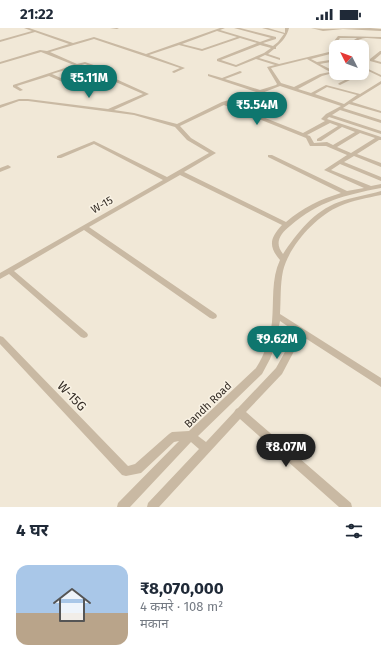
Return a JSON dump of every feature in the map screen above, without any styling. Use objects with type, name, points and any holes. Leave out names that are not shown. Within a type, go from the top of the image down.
[{"type":"street","points":[[26,28],[72,44]]},
{"type":"street","points":[[112,28],[117,28]]},
{"type":"street","points":[[146,55],[223,28]]},
{"type":"street","points":[[236,28],[282,40]]},
{"type":"street","points":[[264,28],[286,34]]},
{"type":"street","points":[[274,38],[218,60],[236,66],[257,58],[275,48],[286,34],[287,28]]},
{"type":"street","points":[[313,28],[323,30],[364,30],[362,28],[381,30]]},
{"type":"street","points":[[336,40],[345,29]]},
{"type":"street","points":[[345,29],[360,38]]},
{"type":"street","points":[[217,30],[275,48]]},
{"type":"street","points":[[0,41],[35,31]]},
{"type":"street","points":[[339,36],[381,38]]},
{"type":"street","points":[[180,44],[202,50],[240,37]]},
{"type":"street","points":[[46,52],[94,38],[183,68],[174,72]]},
{"type":"street","points":[[0,63],[42,51],[77,64]]},
{"type":"street","points":[[329,52],[269,67],[279,84],[381,122]]},
{"type":"street","points":[[371,60],[381,52]]},
{"type":"street","points":[[265,54],[279,58]]},
{"type":"street","points":[[257,58],[277,64]]},
{"type":"street","points":[[306,58],[328,69]]},
{"type":"street","points":[[371,60],[381,63]]},
{"type":"street","points":[[317,63],[329,61]]},
{"type":"street","points":[[21,90],[14,86],[77,64],[86,64],[104,70],[103,75],[147,94],[110,110]]},
{"type":"street","points":[[369,70],[381,76]]},
{"type":"street","points":[[222,79],[240,72]]},
{"type":"street","points":[[294,89],[321,75],[329,73]]},
{"type":"street","points":[[48,74],[82,89]]},
{"type":"street","points":[[209,75],[261,92]]},
{"type":"street","points":[[340,84],[349,80]]},
{"type":"street","points":[[380,137],[323,119],[381,82]]},
{"type":"street","points":[[0,107],[24,100],[110,110],[145,116],[177,126],[224,104],[261,92],[279,84]]},
{"type":"street","points":[[311,95],[326,86],[360,95]]},
{"type":"street","points":[[349,103],[381,112]]},
{"type":"street","points":[[224,104],[309,138],[312,144],[326,144],[381,165]]},
{"type":"street","points":[[328,115],[380,137]]},
{"type":"street","points":[[303,136],[330,121]]},
{"type":"street","name":"W-15","points":[[0,276],[214,152],[189,139],[177,126]]},
{"type":"street","points":[[319,140],[342,126]]},
{"type":"street","points":[[333,147],[360,131]]},
{"type":"street","points":[[370,188],[327,170],[380,137]]},
{"type":"street","points":[[59,157],[94,142],[166,179]]},
{"type":"street","points":[[270,156],[348,194]]},
{"type":"street","points":[[340,162],[381,179]]},
{"type":"street","points":[[0,170],[8,167]]},
{"type":"street","points":[[179,172],[287,225]]},
{"type":"street","points":[[283,260],[278,254],[274,243],[277,235],[287,225],[312,206],[348,194],[381,186]]},
{"type":"street","name":"Bandh Road","points":[[122,507],[191,436],[259,371],[265,363],[272,344],[278,316],[279,274],[283,260],[304,232],[327,209],[343,203],[381,193]]},
{"type":"street","points":[[84,227],[213,316]]},
{"type":"street","points":[[10,271],[84,336]]},
{"type":"street","points":[[278,316],[381,383]]},
{"type":"street","points":[[152,507],[239,412],[279,371],[300,331]]},
{"type":"street","name":"W-15G","points":[[0,339],[126,471],[137,469],[172,437],[191,436]]},
{"type":"street","points":[[239,412],[347,507]]},
{"type":"street","points":[[191,436],[206,448]]}]
